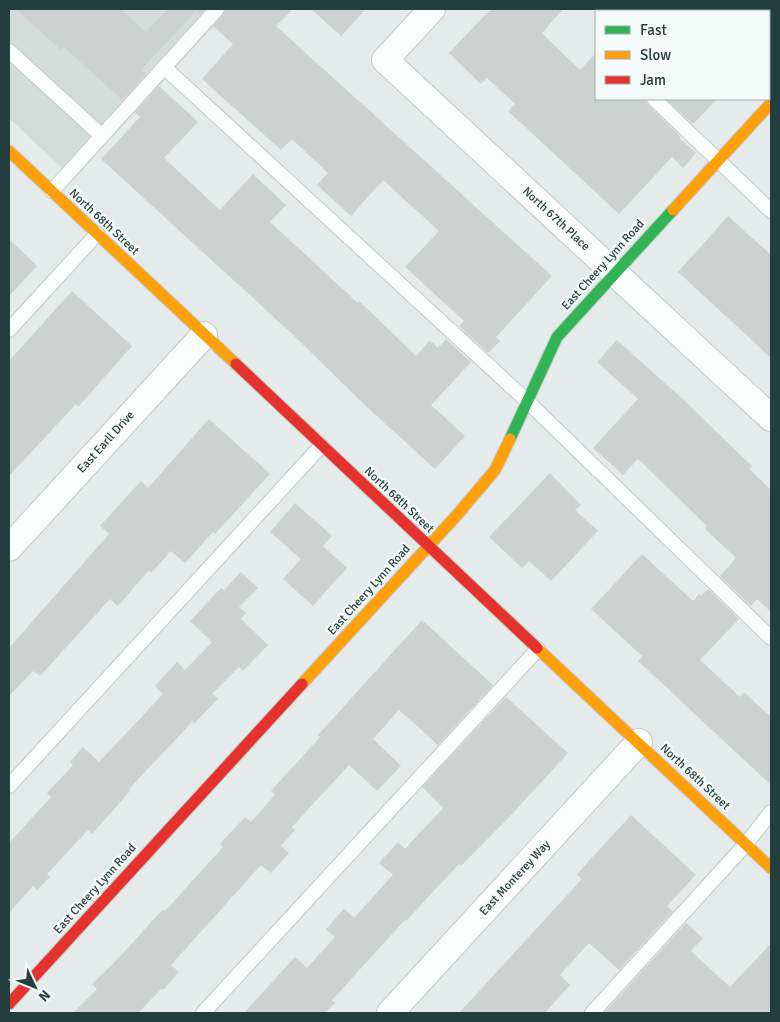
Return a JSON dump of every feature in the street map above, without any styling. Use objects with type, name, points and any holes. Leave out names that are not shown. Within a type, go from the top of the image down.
[{"type":"street","name":"North 67th Place","points":[[432,9],[385,60],[771,418]]},
{"type":"street","name":"East Cheery Lynn Road","points":[[9,1004],[457,515],[495,470],[556,337],[771,103]]},
{"type":"street","name":"North 68th Street","points":[[9,151],[771,868]]},
{"type":"street","name":"East Earll Drive","points":[[9,548],[204,335]]},
{"type":"street","name":"East Monterey Way","points":[[390,1013],[639,742]]},
{"type":"lane","points":[[52,191],[217,9]]},
{"type":"lane","points":[[9,52],[102,136]]},
{"type":"lane","points":[[164,67],[527,401],[771,638]]},
{"type":"lane","points":[[655,100],[771,211]]},
{"type":"lane","points":[[9,330],[97,234]]},
{"type":"lane","points":[[9,786],[321,446]]},
{"type":"lane","points":[[203,1013],[538,649]]},
{"type":"lane","points":[[592,1013],[746,844],[771,812]]},
{"type":"shaded area","points":[[9,9],[229,9],[74,179],[9,118]]},
{"type":"building","points":[[16,9],[121,9],[146,32],[168,9],[205,9],[200,14],[196,11],[141,70],[146,74],[122,100],[64,47],[61,50]]},
{"type":"building","points":[[226,9],[293,9],[276,26],[552,276],[496,337],[500,341],[488,353],[459,326],[464,321],[405,267],[439,231],[383,180],[351,216],[317,185],[328,173],[292,139],[281,150],[202,79],[233,44],[213,26]]},
{"type":"building","points":[[311,9],[366,9],[341,36]]},
{"type":"building","points":[[491,9],[563,9],[542,33],[580,70],[595,54],[595,100],[646,100],[648,105],[681,137],[679,138],[696,153],[683,168],[672,157],[619,214],[508,111],[515,104],[487,78],[481,84],[449,53]]},
{"type":"building","points":[[159,86],[198,122],[164,158],[220,210],[253,174],[286,205],[270,222],[358,303],[359,301],[416,356],[430,340],[438,348],[446,339],[471,362],[431,405],[465,436],[435,469],[368,408],[289,331],[101,159],[140,117],[135,112]]},
{"type":"building","points":[[667,100],[716,100],[693,124]]},
{"type":"building","points":[[728,216],[771,255],[771,358],[678,272]]},
{"type":"building","points":[[9,239],[37,266],[9,296]]},
{"type":"building","points":[[72,291],[132,346],[78,407],[76,404],[9,476],[9,361]]},
{"type":"building","points":[[617,340],[687,403],[752,466],[749,469],[771,490],[771,612],[757,599],[751,606],[720,576],[736,558],[705,529],[707,526],[638,459],[623,475],[593,448],[638,399],[597,362]]},
{"type":"building","points":[[209,419],[270,474],[215,534],[213,532],[185,563],[171,551],[151,573],[149,570],[118,606],[110,599],[40,676],[33,671],[9,696],[9,648],[109,534],[100,526],[141,481],[148,488]]},
{"type":"building","points":[[550,473],[581,505],[575,510],[598,531],[551,581],[529,561],[522,568],[489,537]]},
{"type":"building","points":[[295,503],[332,536],[323,546],[347,568],[313,606],[283,579],[301,559],[270,532]]},
{"type":"building","points":[[642,554],[693,601],[699,594],[701,596],[708,589],[739,619],[700,660],[740,697],[744,692],[771,717],[771,785],[638,661],[642,656],[591,609]]},
{"type":"building","points":[[241,572],[258,588],[239,607],[246,613],[241,619],[268,645],[243,671],[239,667],[212,694],[218,699],[194,724],[192,722],[129,789],[131,790],[92,834],[88,830],[47,874],[50,877],[37,890],[33,886],[9,913],[9,843],[51,797],[47,793],[73,765],[70,762],[83,747],[99,762],[163,694],[155,686],[177,662],[185,670],[212,642],[190,621],[221,588],[224,590]]},
{"type":"building","points":[[422,620],[493,685],[438,745],[399,710],[373,739],[401,766],[377,791],[349,765],[292,827],[295,830],[281,846],[289,853],[271,873],[261,865],[171,965],[179,972],[138,1013],[73,1013],[97,989],[92,984],[114,963],[163,909],[165,911],[223,847],[220,844],[245,817],[251,822],[275,795],[271,791],[320,737],[318,735]]},
{"type":"building","points":[[506,697],[568,753],[513,813],[461,866],[459,864],[405,920],[332,1000],[335,1003],[325,1013],[244,1013],[295,957],[307,968],[335,937],[326,929],[344,909],[354,918],[393,875],[379,863],[398,842],[405,849],[443,808],[422,787]]},
{"type":"building","points":[[631,815],[696,875],[667,906],[673,911],[619,970],[589,943],[560,975],[570,985],[545,1013],[459,1013],[582,879],[577,874]]},
{"type":"building","points":[[686,923],[703,938],[691,951],[730,987],[771,943],[771,1013],[604,1013]]},
{"type":"traffic: fast","points":[[510,439],[557,337],[673,210]]},
{"type":"traffic: slow","points":[[673,210],[771,103]]},
{"type":"traffic: slow","points":[[9,151],[236,364]]},
{"type":"traffic: slow","points":[[302,684],[457,515],[495,470],[510,439]]},
{"type":"traffic: slow","points":[[537,648],[771,868]]},
{"type":"traffic: jam","points":[[236,364],[537,648]]},
{"type":"traffic: jam","points":[[9,1004],[302,684]]}]
